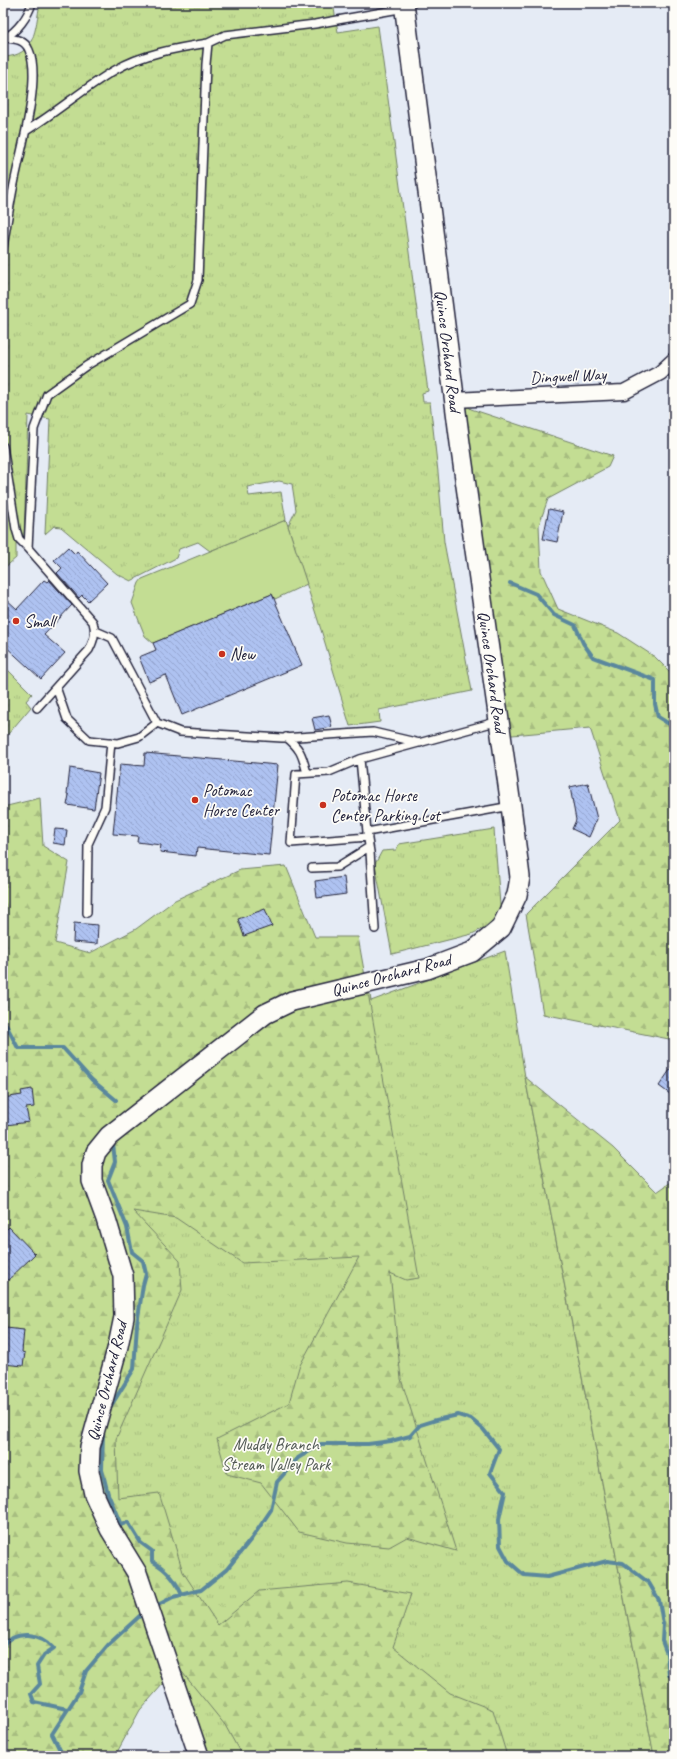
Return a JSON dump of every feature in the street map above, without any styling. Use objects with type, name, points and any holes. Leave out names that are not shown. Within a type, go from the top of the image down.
[{"type":"street","name":"Quince Orchard Road","points":[[199,1756],[137,1573],[110,1529],[94,1494],[89,1471],[90,1447],[118,1346],[124,1318],[123,1276],[106,1219],[92,1181],[92,1166],[96,1152],[109,1136],[265,1014],[292,1001],[427,969],[472,952],[501,928],[517,895],[520,878],[454,400],[405,5]]},
{"type":"street","name":"Dingwell Way","points":[[454,400],[624,392],[660,373],[674,360]]},
{"type":"lane","points":[[5,38],[23,22],[32,3]]},
{"type":"lane","points":[[26,131],[115,70],[138,59],[182,47],[208,43],[225,35],[315,24],[405,5]]},
{"type":"lane","points":[[3,248],[26,131],[32,81],[29,50],[23,42],[17,39],[5,38]]},
{"type":"lane","points":[[28,548],[34,429],[47,394],[86,366],[190,304],[198,280],[208,43]]},
{"type":"lane","points":[[3,446],[16,529],[19,539],[93,622],[96,631],[94,641],[89,650],[37,708]]},
{"type":"lane","points":[[96,631],[112,638],[157,723],[180,732],[286,737],[373,732],[420,743]]},
{"type":"lane","points":[[56,687],[67,719],[89,740],[118,743],[139,736],[157,723]]},
{"type":"lane","points":[[499,721],[360,759],[329,772],[296,774],[291,843],[368,835],[511,806]]},
{"type":"lane","points":[[286,737],[298,746],[302,754],[307,773]]},
{"type":"lane","points":[[87,913],[88,844],[105,807],[111,742]]},
{"type":"lane","points":[[360,759],[368,835],[375,929]]},
{"type":"lane","points":[[312,868],[337,867],[369,847]]},
{"type":"green space","points":[[40,3],[333,3],[338,32],[378,26],[428,391],[422,393],[423,402],[430,402],[444,542],[472,691],[379,710],[380,722],[350,726],[288,526],[296,510],[292,484],[279,481],[247,487],[249,496],[281,492],[286,520],[210,551],[198,542],[179,549],[176,558],[131,581],[117,574],[61,527],[54,526],[45,534],[50,419],[28,415],[24,539],[16,544],[16,558],[3,569],[3,57],[22,52],[28,46],[35,31]]},
{"type":"green space","points":[[454,394],[471,409],[613,456],[608,467],[548,499],[539,525],[541,571],[558,609],[618,633],[655,657],[674,676],[674,1040],[543,1014],[526,914],[620,820],[590,728],[501,736]]},
{"type":"green space","points":[[286,520],[307,584],[275,599],[272,594],[153,643],[145,636],[132,603],[139,583],[142,579]]},
{"type":"green space","points":[[3,665],[32,694],[26,701],[31,707],[3,740]]},
{"type":"green space","points":[[40,798],[43,846],[69,862],[55,943],[90,953],[136,929],[175,900],[240,870],[286,866],[315,937],[358,937],[419,1278],[406,1280],[390,1273],[401,1379],[456,1551],[407,1537],[389,1547],[347,1543],[299,1532],[261,1483],[227,1474],[217,1439],[289,1403],[299,1367],[359,1257],[242,1263],[176,1218],[133,1211],[180,1261],[182,1290],[116,1439],[118,1498],[159,1493],[183,1572],[218,1625],[259,1591],[348,1583],[411,1594],[393,1647],[450,1693],[493,1710],[507,1756],[242,1756],[225,1725],[178,1667],[140,1710],[115,1756],[3,1756],[3,807]]},
{"type":"green space","points":[[494,829],[500,905],[499,910],[490,923],[472,934],[392,954],[375,864],[382,851],[396,850],[399,844]]},
{"type":"green space","name":"Muddy Branch Stream Valley Park","points":[[505,951],[525,1077],[654,1756],[204,1756],[111,1520],[100,1154],[369,988],[371,1001]]},
{"type":"green space","points":[[525,1077],[613,1148],[657,1192],[674,1180],[674,1756],[654,1756]]},
{"type":"building","points":[[549,509],[563,512],[557,542],[543,539]]},
{"type":"building","points":[[68,547],[75,554],[77,551],[107,583],[88,601],[82,595],[79,598],[57,573],[62,568],[54,560]]},
{"type":"building","points":[[44,580],[47,582],[49,580],[72,605],[44,635],[65,653],[41,679],[3,644],[3,596],[17,609]]},
{"type":"building","name":"New","points":[[272,594],[302,665],[182,715],[166,675],[149,682],[139,657],[156,650],[153,643]]},
{"type":"building","points":[[329,715],[332,727],[315,730],[312,718]]},
{"type":"building","name":"Potomac Horse Center","points":[[145,753],[278,765],[269,855],[197,848],[196,856],[160,852],[161,845],[137,842],[138,836],[113,834],[120,764],[144,766]]},
{"type":"building","points":[[70,768],[99,773],[94,809],[67,805]]},
{"type":"building","points":[[588,783],[597,819],[589,837],[572,829],[576,820],[570,787]]},
{"type":"building","points":[[55,829],[67,830],[65,845],[53,843]]},
{"type":"building","points":[[344,877],[346,894],[317,898],[315,881]]},
{"type":"building","points":[[265,909],[272,926],[244,936],[238,919]]},
{"type":"building","points":[[74,923],[98,925],[97,944],[73,942]]},
{"type":"building","points":[[674,1064],[674,1097],[659,1086]]},
{"type":"building","points":[[32,1089],[34,1107],[26,1108],[29,1122],[6,1125],[3,1113],[3,1098],[22,1095],[21,1091]]},
{"type":"building","points":[[9,1227],[35,1254],[3,1285],[3,1233]]},
{"type":"building","points":[[6,1328],[24,1330],[22,1352],[25,1353],[23,1366],[3,1364]]},
{"type":"waterway","points":[[510,583],[536,594],[554,615],[575,625],[583,643],[593,657],[655,680],[655,704],[658,717],[674,727]]},
{"type":"waterway","points":[[3,1019],[18,1048],[63,1048],[92,1080],[116,1100]]},
{"type":"waterway","points":[[109,1409],[134,1369],[137,1324],[146,1274],[143,1261],[132,1252],[127,1227],[108,1180],[115,1162],[113,1144]]},
{"type":"waterway","points":[[154,1607],[173,1597],[201,1590],[227,1569],[252,1538],[271,1510],[277,1482],[298,1458],[321,1444],[368,1444],[391,1441],[410,1436],[420,1425],[458,1415],[471,1419],[483,1429],[499,1449],[490,1473],[505,1492],[499,1519],[500,1546],[508,1561],[524,1575],[547,1577],[607,1561],[623,1563],[649,1583],[659,1600],[663,1624],[662,1641],[667,1654],[669,1675],[674,1679]]},
{"type":"waterway","points":[[103,1432],[102,1470],[108,1494],[121,1525],[128,1522],[141,1543],[152,1551],[152,1561],[170,1575],[182,1595]]},
{"type":"waterway","points":[[63,1756],[52,1734],[79,1692],[86,1671],[108,1645],[144,1612]]},
{"type":"waterway","points":[[3,1646],[8,1641],[21,1635],[36,1636],[49,1643],[54,1648],[44,1655],[37,1666],[40,1684],[31,1694],[34,1702],[67,1709]]},
{"type":"place","name":"Small","points":[[16,621]]},
{"type":"place","name":"New","points":[[222,654]]},
{"type":"place","name":"Potomac Horse Center","points":[[195,800]]},
{"type":"place","name":"Potomac Horse Center Parking Lot","points":[[323,805]]}]
